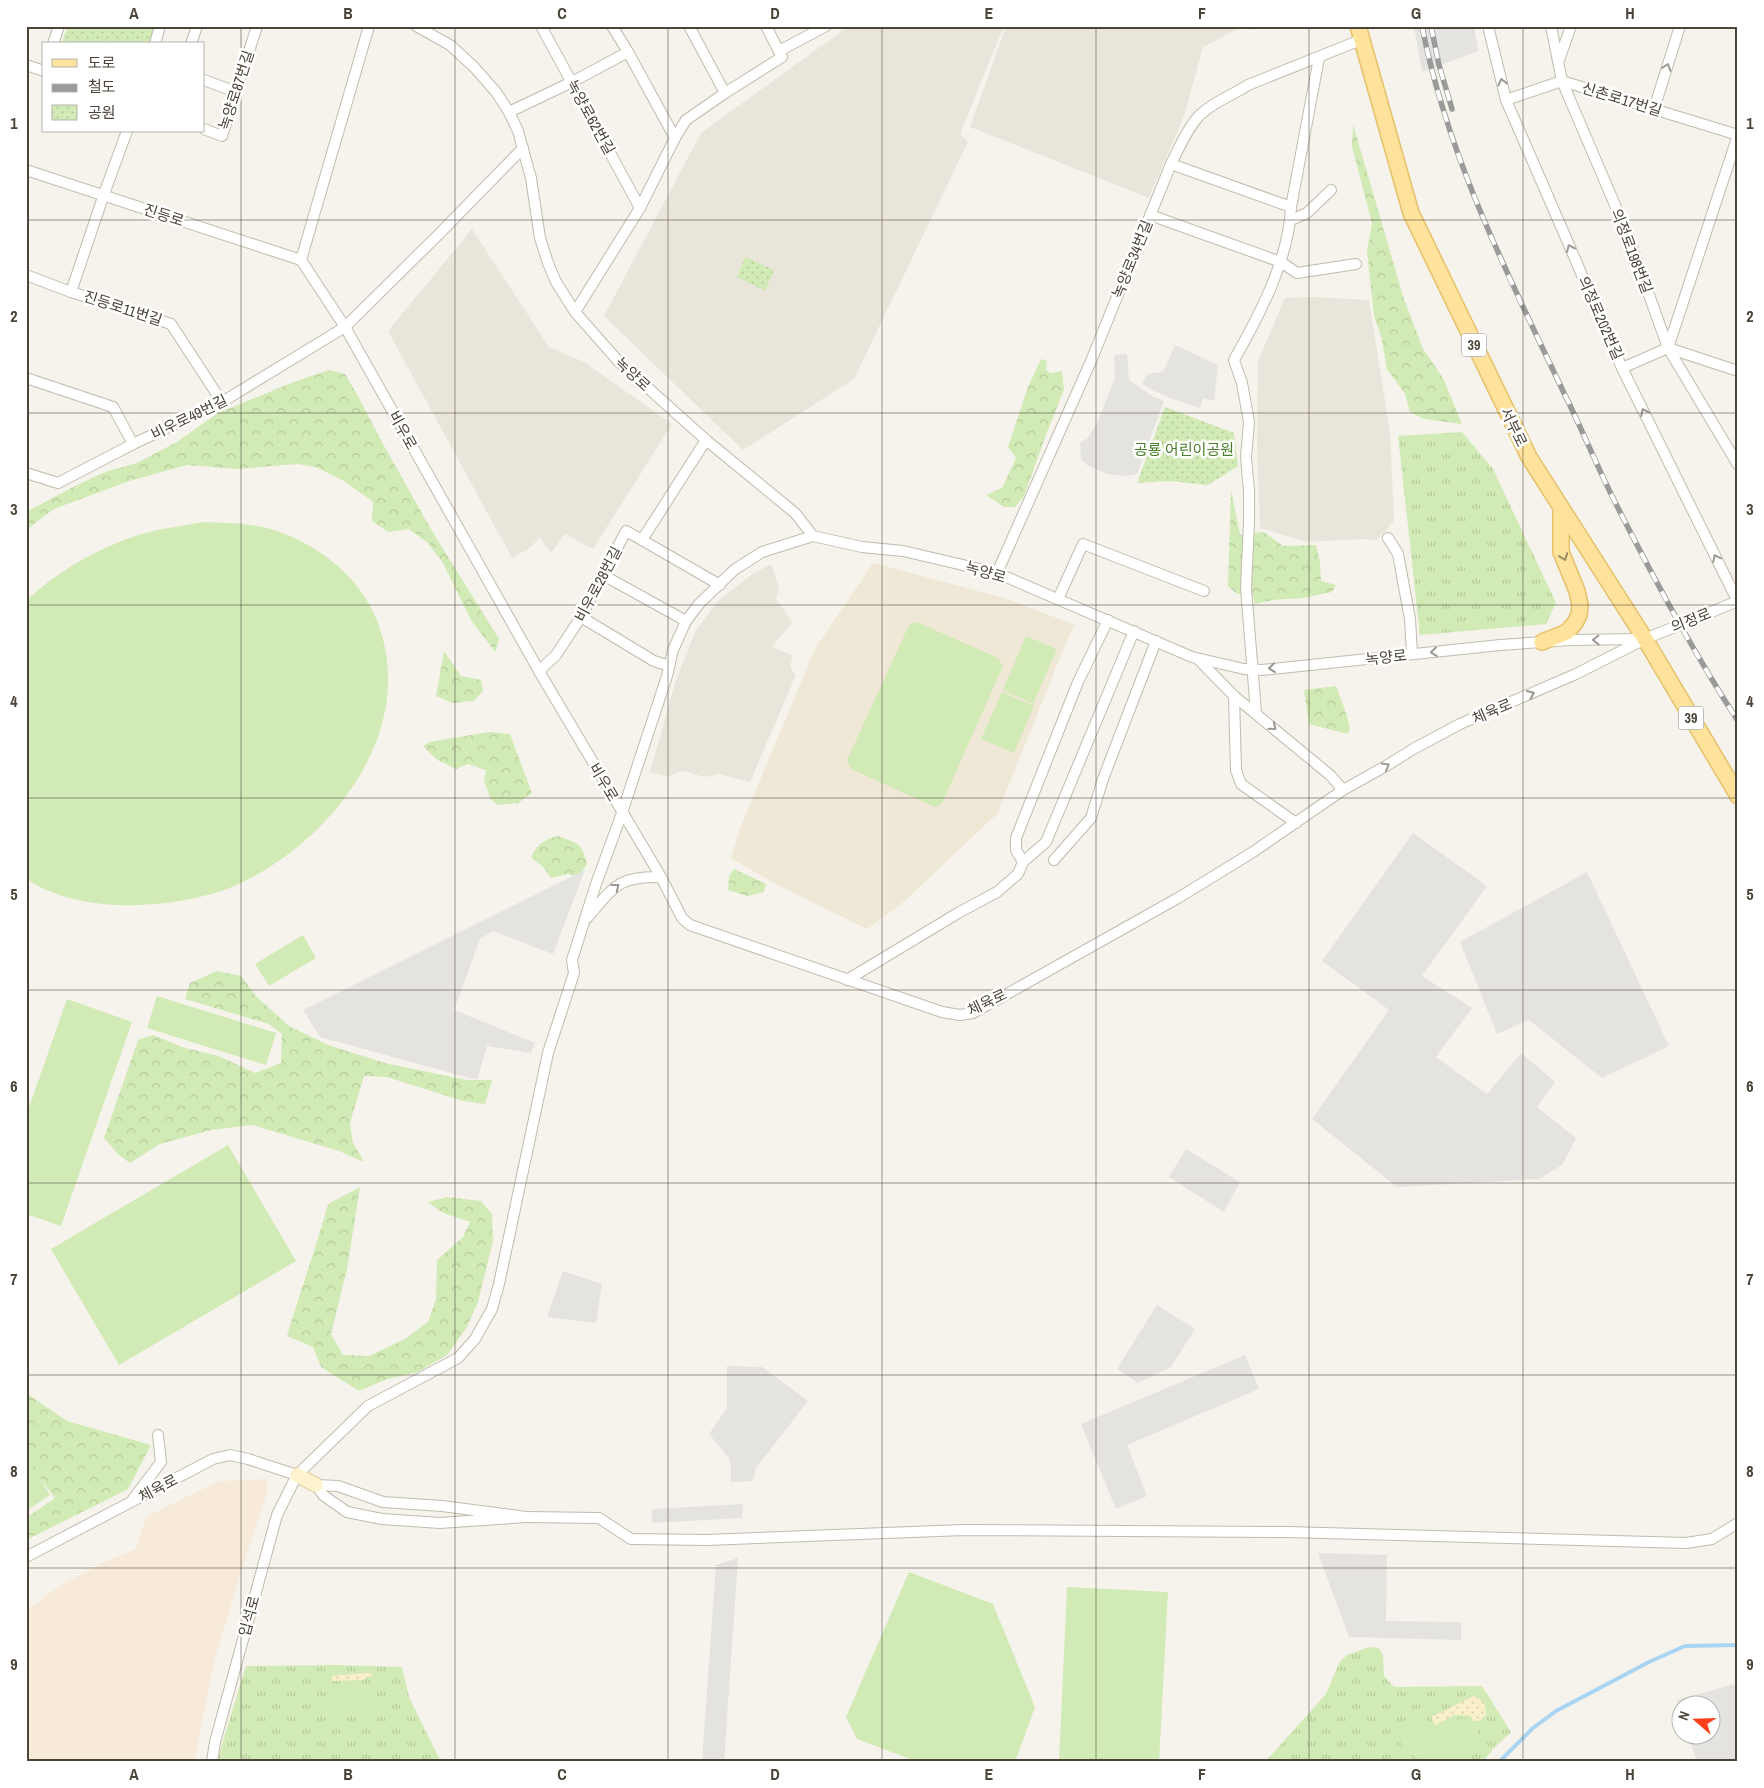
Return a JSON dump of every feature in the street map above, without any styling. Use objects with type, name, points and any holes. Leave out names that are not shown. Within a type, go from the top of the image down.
[{"type":"main road","name":"서부로","points":[[1361,32],[1369,68],[1411,213],[1418,231],[1529,457],[1645,639],[1738,796]]},
{"type":"main road","points":[[1542,642],[1568,632],[1575,623],[1580,605],[1577,591],[1561,552],[1561,508]]},
{"type":"street","points":[[54,42],[59,26]]},
{"type":"street","points":[[156,42],[160,26]]},
{"type":"street","points":[[192,42],[197,26]]},
{"type":"street","name":"녹양로87번길","points":[[205,129],[222,136],[257,26]]},
{"type":"street","points":[[302,260],[368,26]]},
{"type":"street","name":"녹양로62번길","points":[[541,26],[640,208]]},
{"type":"street","points":[[612,26],[675,138]]},
{"type":"street","points":[[689,26],[726,93]]},
{"type":"street","points":[[575,312],[640,208],[686,120],[782,57],[766,26]]},
{"type":"street","points":[[779,51],[826,26]]},
{"type":"street","name":"의정로202번길","points":[[1488,26],[1506,100],[1622,368],[1738,601]]},
{"type":"street","name":"의정로198번길","points":[[1551,26],[1562,80],[1626,233],[1668,348],[1738,465]]},
{"type":"street","points":[[1558,61],[1571,26]]},
{"type":"street","points":[[1654,109],[1680,26]]},
{"type":"street","name":"녹양로","points":[[420,27],[450,45],[474,67],[496,92],[509,112],[518,131],[531,178],[540,238],[548,263],[556,282],[575,312],[619,362],[706,440],[795,513],[813,536],[862,547],[903,550],[997,573],[1198,659],[1252,670],[1542,642],[1645,639]]},
{"type":"street","name":"녹양로34번길","points":[[997,573],[1091,361],[1171,164],[1184,138],[1200,114],[1221,99],[1234,95],[1248,85],[1319,58],[1361,32]]},
{"type":"street","points":[[509,112],[572,82],[628,52]]},
{"type":"street","points":[[1256,713],[1246,588],[1250,514],[1246,457],[1249,422],[1242,383],[1234,360],[1248,336],[1281,262],[1291,220],[1291,207],[1319,58]]},
{"type":"street","points":[[26,65],[42,69]]},
{"type":"street","points":[[205,80],[236,92]]},
{"type":"street","name":"신촌로17번길","points":[[1506,100],[1562,80],[1738,135]]},
{"type":"street","points":[[104,194],[127,132]]},
{"type":"street","points":[[1668,348],[1738,135]]},
{"type":"street","points":[[345,327],[523,148]]},
{"type":"street","points":[[1171,164],[1291,207]]},
{"type":"street","name":"진등로","points":[[26,170],[302,260]]},
{"type":"street","points":[[1291,220],[1307,214],[1331,190]]},
{"type":"street","name":"진등로11번길","points":[[71,292],[104,194]]},
{"type":"street","points":[[1150,215],[1281,262],[1297,273],[1356,264]]},
{"type":"street","name":"비우로","points":[[302,260],[345,327],[538,671],[622,813]]},
{"type":"street","name":"진등로11번길","points":[[26,275],[71,292],[171,324],[222,402]]},
{"type":"street","name":"비우로49번길","points":[[26,473],[58,483],[133,444],[222,402],[345,327]]},
{"type":"street","points":[[1622,368],[1668,348],[1738,371]]},
{"type":"street","points":[[26,378],[114,407],[133,444]]},
{"type":"street","name":"비우로28번길","points":[[538,671],[556,655],[581,617],[626,531],[642,540],[706,440]]},
{"type":"street","name":"입석로","points":[[212,1762],[215,1742],[277,1514],[297,1475],[368,1406],[458,1358],[475,1340],[492,1309],[500,1284],[548,1054],[574,973],[572,960],[622,813],[674,650],[686,621],[699,604],[734,570],[762,552],[813,536]]},
{"type":"street","points":[[1388,538],[1398,554],[1410,619],[1412,654]]},
{"type":"street","points":[[642,540],[720,585]]},
{"type":"street","points":[[1058,598],[1083,544],[1204,591]]},
{"type":"street","points":[[603,575],[686,621]]},
{"type":"street","name":"의정로","points":[[1645,639],[1738,601]]},
{"type":"street","points":[[581,617],[654,661],[669,666]]},
{"type":"street","points":[[1023,862],[1016,850],[1016,838],[1078,682],[1108,620]]},
{"type":"street","points":[[847,980],[958,913],[997,892],[1018,874],[1023,862],[1046,842],[1134,631]]},
{"type":"street","name":"체육로","points":[[622,813],[661,877],[682,918],[690,925],[942,1012],[960,1015],[973,1013],[1178,898],[1253,852],[1343,790],[1460,724],[1576,674],[1645,639]]},
{"type":"street","points":[[1054,860],[1091,818],[1103,779],[1156,641]]},
{"type":"street","points":[[1198,659],[1234,696],[1330,775],[1343,790]]},
{"type":"street","points":[[1234,696],[1236,770],[1241,784],[1296,823]]},
{"type":"street","points":[[584,922],[615,886],[637,877],[661,877]]},
{"type":"street","points":[[131,1502],[161,1462],[158,1435]]},
{"type":"street","name":"체육로","points":[[26,1558],[213,1459],[230,1455],[297,1475]]},
{"type":"street","points":[[297,1475],[316,1485],[338,1486],[383,1502],[442,1506],[526,1516],[599,1518],[631,1539],[707,1540],[983,1530],[1287,1532],[1686,1542],[1712,1539],[1738,1523]]},
{"type":"street","points":[[316,1485],[323,1495],[347,1512],[382,1519],[440,1523],[526,1516]]},
{"type":"shaded area","points":[[849,26],[1004,26],[960,134],[968,142],[854,379],[743,450],[604,316],[701,133]]},
{"type":"shaded area","points":[[1006,26],[1258,26],[1256,30],[1241,27],[1203,47],[1184,116],[1149,198],[970,127]]},
{"type":"shaded area","points":[[1414,26],[1474,26],[1478,51],[1422,72]]},
{"type":"shaded area","points":[[472,229],[549,347],[584,362],[672,424],[593,549],[565,534],[551,553],[540,538],[528,549],[512,558],[388,331]]},
{"type":"shaded area","points":[[1313,297],[1369,300],[1390,432],[1394,521],[1377,540],[1307,542],[1260,528],[1257,443],[1258,361],[1285,298]]},
{"type":"shaded area","points":[[1175,345],[1218,365],[1214,401],[1203,398],[1200,408],[1167,397],[1142,384],[1147,374],[1163,372]]},
{"type":"shaded area","points":[[1127,354],[1129,380],[1152,396],[1164,401],[1137,474],[1127,476],[1107,474],[1087,465],[1081,460],[1080,443],[1088,438],[1098,421],[1115,378],[1114,355]]},
{"type":"shaded area","points":[[873,563],[1004,598],[1075,625],[1068,638],[997,814],[899,906],[867,929],[774,883],[731,858],[740,828],[815,649]]},
{"type":"shaded area","points":[[771,564],[779,588],[776,599],[793,623],[776,641],[773,647],[793,656],[790,667],[796,675],[750,782],[720,774],[704,777],[684,771],[677,772],[668,777],[650,772],[675,683],[695,632],[717,602],[751,575]]},
{"type":"shaded area","points":[[1413,833],[1487,886],[1422,976],[1472,1008],[1436,1057],[1487,1094],[1521,1053],[1555,1082],[1537,1107],[1576,1138],[1562,1165],[1539,1179],[1397,1187],[1312,1119],[1389,1010],[1322,961]]},
{"type":"shaded area","points":[[585,870],[553,954],[493,931],[480,939],[454,1010],[535,1043],[531,1053],[487,1046],[477,1080],[320,1037],[303,1010]]},
{"type":"shaded area","points":[[1587,872],[1669,1046],[1602,1078],[1529,1020],[1497,1034],[1460,942]]},
{"type":"shaded area","points":[[1186,1149],[1240,1182],[1224,1212],[1169,1177]]},
{"type":"shaded area","points":[[563,1271],[602,1284],[596,1323],[547,1317]]},
{"type":"shaded area","points":[[1157,1305],[1195,1329],[1171,1367],[1138,1383],[1117,1369]]},
{"type":"shaded area","points":[[1245,1355],[1259,1389],[1127,1445],[1147,1496],[1116,1509],[1081,1424]]},
{"type":"shaded area","points":[[727,1366],[762,1367],[808,1401],[756,1468],[753,1481],[731,1482],[729,1458],[709,1434],[727,1408]]},
{"type":"shaded area","points":[[266,1479],[267,1493],[214,1662],[194,1762],[26,1762],[26,1609],[38,1603],[56,1588],[103,1563],[136,1549],[147,1516],[220,1481]]},
{"type":"shaded area","points":[[743,1504],[742,1518],[652,1523],[652,1509]]},
{"type":"shaded area","points":[[1318,1553],[1387,1555],[1386,1621],[1461,1622],[1461,1640],[1349,1637]]},
{"type":"shaded area","points":[[738,1558],[724,1762],[702,1762],[716,1565]]},
{"type":"shaded area","points":[[1734,1684],[1738,1695],[1738,1761],[1697,1762],[1692,1746],[1722,1746],[1722,1696],[1691,1696]]},
{"type":"green space","points":[[68,26],[156,27],[151,42],[62,42]]},
{"type":"green space","points":[[1353,124],[1403,296],[1423,349],[1443,378],[1462,424],[1424,419],[1410,412],[1405,394],[1387,369],[1381,336],[1374,316],[1367,250],[1372,223],[1352,147]]},
{"type":"green space","points":[[745,257],[774,270],[765,291],[737,277]]},
{"type":"green space","points":[[1041,359],[1047,361],[1046,370],[1050,373],[1062,371],[1064,390],[1024,496],[1015,507],[1004,507],[986,495],[1002,488],[1016,458],[1008,447],[1028,387]]},
{"type":"green space","points":[[329,370],[345,374],[432,531],[499,639],[495,652],[471,620],[443,563],[428,543],[409,529],[388,532],[372,521],[373,502],[344,481],[316,467],[297,464],[237,469],[187,465],[129,481],[54,509],[26,530],[26,512],[77,485],[105,472],[137,463],[177,442],[218,413],[299,380]]},
{"type":"green space","name":"공룡 어린이공원","points":[[1165,407],[1234,433],[1238,466],[1208,485],[1169,481],[1137,483]]},
{"type":"green space","points":[[1462,432],[1493,469],[1556,603],[1546,624],[1420,635],[1398,436]]},
{"type":"green space","points":[[1231,490],[1240,535],[1264,532],[1283,546],[1316,545],[1320,562],[1321,581],[1336,585],[1332,592],[1255,604],[1252,591],[1237,594],[1228,586]]},
{"type":"green space","points":[[203,522],[254,526],[271,529],[287,535],[303,542],[332,561],[356,585],[374,614],[386,654],[387,694],[379,732],[363,769],[341,803],[313,834],[281,859],[235,886],[195,898],[140,905],[96,903],[50,892],[26,878],[26,601],[70,567],[121,541],[157,530]]},
{"type":"green space","points":[[917,622],[998,658],[1003,666],[943,801],[935,807],[851,769],[847,762],[909,625]]},
{"type":"green space","points":[[1026,636],[1057,649],[1033,704],[1003,690]]},
{"type":"green space","points":[[444,651],[461,676],[481,680],[483,691],[474,701],[452,703],[436,696]]},
{"type":"green space","points":[[1336,686],[1349,725],[1350,730],[1347,734],[1309,724],[1304,690]]},
{"type":"green space","points":[[1002,692],[1034,706],[1014,753],[981,739]]},
{"type":"green space","points":[[489,732],[510,734],[532,793],[518,803],[499,805],[491,800],[484,781],[486,770],[468,764],[456,769],[436,759],[423,746],[430,742]]},
{"type":"green space","points":[[558,836],[575,842],[583,852],[587,864],[578,877],[568,874],[551,878],[544,868],[531,857],[542,843]]},
{"type":"green space","points":[[734,869],[766,884],[764,892],[747,896],[728,890],[729,876]]},
{"type":"green space","points":[[303,935],[316,958],[269,986],[255,964]]},
{"type":"green space","points":[[217,971],[241,976],[256,996],[289,1026],[328,1045],[385,1063],[466,1080],[492,1080],[485,1104],[463,1101],[387,1077],[364,1076],[350,1123],[353,1143],[364,1162],[339,1151],[252,1125],[211,1130],[160,1144],[130,1163],[119,1155],[104,1138],[138,1040],[153,1035],[185,1048],[219,1056],[255,1073],[281,1063],[282,1034],[269,1024],[185,999],[190,983]]},
{"type":"green space","points":[[157,996],[276,1033],[266,1065],[147,1028]]},
{"type":"green space","points":[[67,999],[132,1022],[61,1226],[26,1214],[26,1116]]},
{"type":"green space","points":[[228,1145],[296,1261],[119,1365],[51,1249]]},
{"type":"green space","points":[[360,1187],[347,1269],[331,1334],[343,1355],[369,1356],[405,1339],[428,1322],[436,1299],[437,1260],[463,1237],[470,1222],[443,1213],[428,1202],[447,1197],[481,1201],[492,1214],[493,1241],[478,1302],[467,1327],[447,1355],[418,1372],[387,1379],[359,1391],[321,1367],[313,1347],[287,1336],[328,1204]]},
{"type":"green space","points":[[26,1393],[67,1421],[151,1445],[128,1489],[26,1540],[26,1518],[55,1498],[26,1460]]},
{"type":"green space","points":[[26,1455],[50,1495],[26,1511]]},
{"type":"green space","points":[[909,1572],[993,1604],[1035,1707],[1015,1762],[918,1762],[857,1739],[846,1717]]},
{"type":"green space","points":[[1067,1587],[1168,1592],[1159,1762],[1059,1762]]},
{"type":"green space","points":[[1369,1647],[1379,1648],[1383,1656],[1384,1676],[1394,1687],[1482,1686],[1511,1732],[1493,1749],[1483,1762],[1265,1762],[1326,1694],[1339,1663],[1347,1655]]},
{"type":"green space","points":[[336,1665],[402,1667],[409,1697],[441,1762],[218,1762],[246,1666]]},
{"type":"green space","points":[[359,1683],[373,1686],[379,1709],[372,1720],[363,1709],[346,1714],[343,1727],[333,1726],[327,1698],[331,1689]]},
{"type":"green space","points":[[1463,1718],[1474,1721],[1477,1728],[1477,1738],[1469,1750],[1454,1762],[1423,1762],[1402,1748],[1401,1739],[1405,1730],[1416,1728],[1435,1730]]},
{"type":"sand","points":[[364,1673],[373,1675],[362,1680],[332,1681],[332,1676]]},
{"type":"sand","points":[[1474,1696],[1482,1701],[1485,1708],[1486,1715],[1479,1721],[1474,1721],[1470,1716],[1455,1715],[1435,1725],[1431,1717]]},
{"type":"waterway","points":[[1499,1762],[1533,1728],[1556,1711],[1649,1662],[1685,1646],[1738,1645]]},
{"type":"railway","points":[[1422,26],[1433,74],[1447,121],[1463,167],[1500,258],[1603,478],[1631,533],[1690,642],[1738,721]]},
{"type":"railway","points":[[1431,26],[1439,65],[1452,109]]}]
